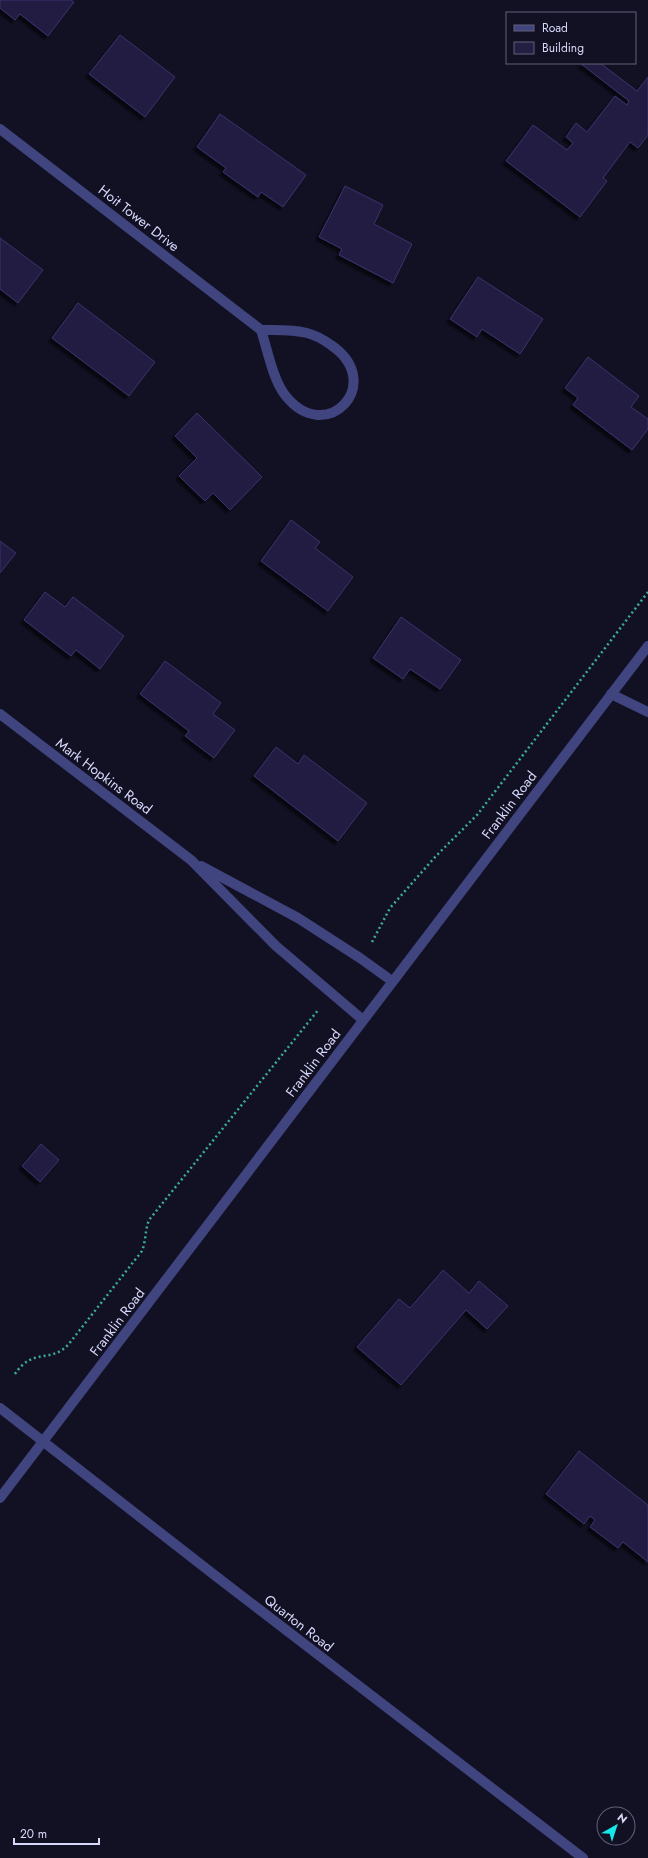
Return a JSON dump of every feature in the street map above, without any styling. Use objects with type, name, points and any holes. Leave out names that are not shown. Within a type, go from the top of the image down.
[{"type":"street","name":"Hoit Tower Drive","points":[[0,129],[261,330]]},
{"type":"street","points":[[261,330],[306,332],[337,349],[348,362],[353,373],[354,385],[344,406],[335,412],[325,415],[311,414],[296,407],[284,395],[281,389],[261,330]]},
{"type":"street","name":"Franklin Road","points":[[0,1498],[648,646]]},
{"type":"street","points":[[611,694],[648,712]]},
{"type":"street","name":"Mark Hopkins Road","points":[[0,714],[191,860],[276,946],[363,1020]]},
{"type":"street","name":"Mark Hopkins Road","points":[[191,860],[298,918],[360,958],[392,981]]},
{"type":"street","name":"Quarton Road","points":[[0,1408],[216,1577],[583,1858]]},
{"type":"path","points":[[373,940],[390,908],[436,856],[477,815],[648,592]]},
{"type":"path","points":[[15,1374],[21,1365],[28,1360],[58,1353],[68,1345],[142,1251],[144,1245],[145,1228],[149,1220],[315,1013]]},
{"type":"building","points":[[0,0],[71,0],[74,2],[48,36],[20,14],[15,20],[0,8]]},
{"type":"building","points":[[120,35],[175,77],[145,117],[89,74]]},
{"type":"building","points":[[581,64],[601,64],[637,91],[648,77],[648,135],[638,148],[630,142],[603,178],[607,181],[580,217],[506,161],[533,125],[567,150],[573,143],[566,137],[576,123],[587,132],[615,96],[627,105],[629,101]]},
{"type":"building","points":[[220,114],[306,175],[283,207],[261,192],[258,197],[223,172],[226,168],[197,147]]},
{"type":"building","points":[[345,186],[383,205],[374,224],[412,244],[393,283],[339,255],[342,249],[319,237]]},
{"type":"building","points":[[0,238],[43,270],[18,303],[0,289]]},
{"type":"building","points":[[478,277],[543,319],[520,354],[482,329],[477,337],[450,319]]},
{"type":"building","points":[[78,303],[155,362],[129,396],[52,338]]},
{"type":"building","points":[[588,357],[639,396],[631,407],[648,419],[648,429],[632,450],[573,405],[578,398],[565,388]]},
{"type":"building","points":[[197,413],[262,477],[230,510],[213,493],[205,501],[179,476],[197,458],[175,436]]},
{"type":"building","points":[[291,520],[320,542],[315,548],[353,577],[328,611],[261,561]]},
{"type":"building","points":[[0,541],[16,553],[0,573]]},
{"type":"building","points":[[45,592],[65,607],[73,597],[124,636],[100,669],[76,650],[71,656],[24,620]]},
{"type":"building","points":[[401,617],[461,660],[440,689],[410,669],[403,679],[373,658]]},
{"type":"building","points":[[165,661],[221,703],[213,714],[235,730],[214,758],[185,736],[189,731],[140,694]]},
{"type":"building","points":[[276,747],[298,764],[304,755],[367,803],[338,841],[254,776]]},
{"type":"building","points":[[41,1144],[59,1160],[40,1182],[22,1166]]},
{"type":"building","points":[[443,1270],[469,1293],[479,1281],[508,1306],[487,1329],[466,1310],[401,1385],[357,1347],[399,1299],[410,1308]]},
{"type":"building","points":[[579,1451],[648,1505],[648,1562],[623,1542],[618,1548],[590,1527],[595,1520],[590,1516],[584,1524],[546,1494]]}]
